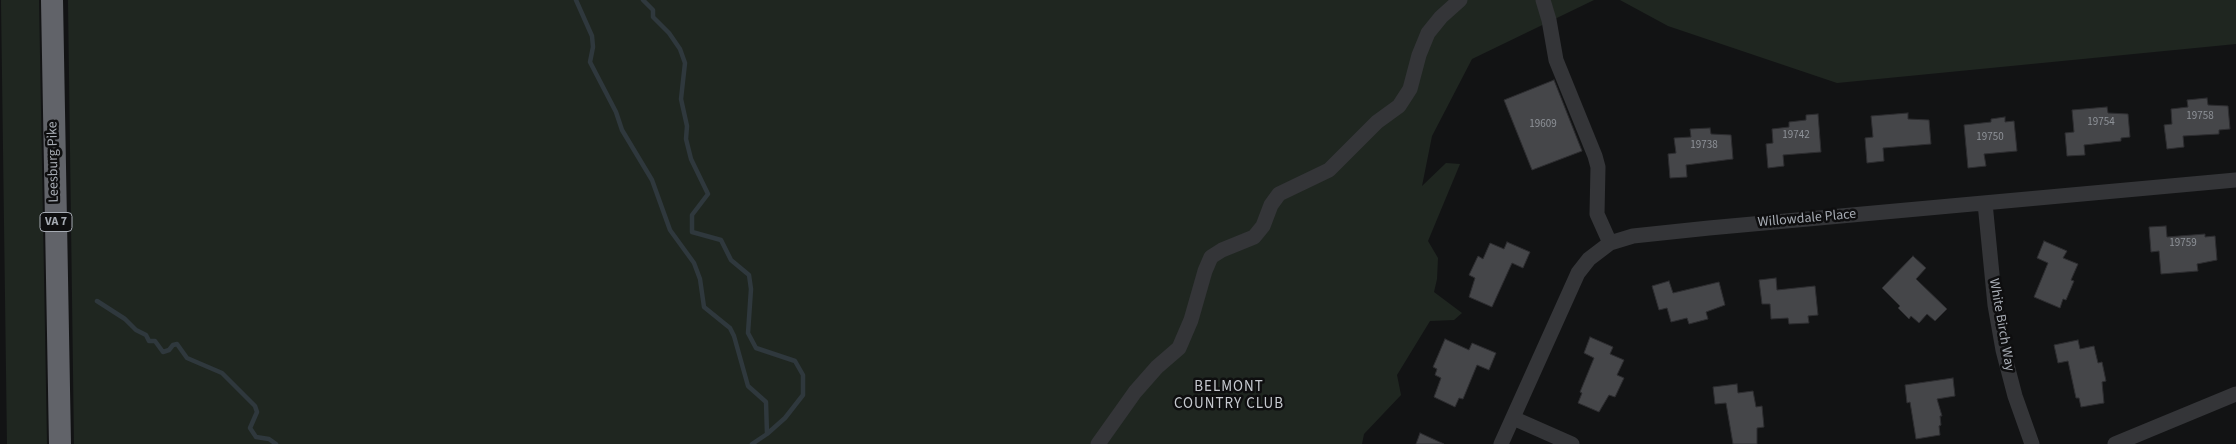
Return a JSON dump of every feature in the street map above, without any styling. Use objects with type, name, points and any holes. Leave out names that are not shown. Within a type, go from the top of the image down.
[{"type":"highway","name":"Leesburg Pike","points":[[52,0],[60,444]]},
{"type":"street","points":[[1098,444],[1135,392],[1157,367],[1179,348],[1191,320],[1211,257],[1222,250],[1254,237],[1263,226],[1271,205],[1279,194],[1329,170],[1377,122],[1399,106],[1410,89],[1419,55],[1428,33],[1441,17],[1460,0]]},
{"type":"street","points":[[1543,0],[1549,20],[1556,60],[1595,156],[1598,167],[1598,214],[1610,243]]},
{"type":"street","name":"Willowdale Place","points":[[1501,444],[1578,273],[1589,259],[1610,243],[1633,236],[2236,180]]},
{"type":"street","name":"White Birch Way","points":[[1985,203],[1995,304],[2003,350],[2015,396],[2032,444]]},
{"type":"street","points":[[2115,444],[2235,398]]},
{"type":"street","points":[[1513,418],[1572,444]]},
{"type":"shaded area","points":[[1,0],[39,0],[47,444],[7,444]]},
{"type":"shaded area","points":[[68,0],[1594,0],[1472,59],[1432,136],[1422,186],[1446,163],[1460,164],[1428,241],[1438,258],[1434,292],[1462,313],[1454,320],[1430,321],[1397,375],[1401,395],[1364,434],[1362,444],[74,444]]},
{"type":"shaded area","points":[[1620,0],[2236,0],[2236,44],[1837,83],[1668,26]]},
{"type":"building","points":[[1554,80],[1582,151],[1532,170],[1504,100]]},
{"type":"building","points":[[2207,98],[2208,105],[2228,106],[2230,129],[2219,130],[2219,134],[2183,136],[2184,147],[2167,149],[2164,125],[2172,124],[2171,109],[2188,107],[2187,100]]},
{"type":"building","points":[[2107,107],[2108,113],[2128,114],[2130,137],[2121,138],[2121,141],[2084,145],[2085,155],[2067,156],[2065,133],[2074,132],[2072,110]]},
{"type":"building","points":[[1908,113],[1908,119],[1929,120],[1931,144],[1883,148],[1884,161],[1867,163],[1865,138],[1873,137],[1871,116]]},
{"type":"building","points":[[1818,114],[1821,152],[1783,155],[1784,166],[1768,168],[1766,144],[1773,143],[1772,129],[1789,127],[1789,122],[1806,120],[1806,115]]},
{"type":"building","points":[[2005,117],[2005,122],[2014,121],[2017,151],[1984,154],[1986,166],[1968,168],[1964,125],[1991,122],[1991,119]]},
{"type":"building","points":[[1710,128],[1711,134],[1731,135],[1733,159],[1686,165],[1687,177],[1670,178],[1668,154],[1676,153],[1674,138],[1691,137],[1690,129]]},
{"type":"building","points":[[2166,226],[2167,237],[2205,234],[2205,237],[2215,236],[2217,260],[2197,264],[2198,271],[2161,274],[2159,251],[2151,252],[2149,227]]},
{"type":"building","points":[[2044,241],[2067,251],[2063,258],[2078,264],[2071,280],[2074,281],[2066,300],[2063,299],[2060,308],[2034,297],[2048,263],[2037,258]]},
{"type":"building","points":[[1507,242],[1530,252],[1523,268],[1512,263],[1492,307],[1469,297],[1475,278],[1469,275],[1478,256],[1483,259],[1490,243],[1504,249]]},
{"type":"building","points":[[1913,256],[1926,268],[1916,279],[1947,309],[1935,321],[1927,314],[1919,323],[1911,316],[1909,319],[1898,308],[1900,306],[1882,288]]},
{"type":"building","points":[[1776,278],[1777,290],[1815,286],[1818,315],[1808,316],[1809,323],[1789,324],[1788,318],[1771,319],[1770,304],[1762,304],[1759,280]]},
{"type":"building","points":[[1669,281],[1673,293],[1719,282],[1725,305],[1706,312],[1708,319],[1689,324],[1687,318],[1671,322],[1667,308],[1659,310],[1652,286]]},
{"type":"building","points":[[1590,337],[1613,347],[1610,354],[1624,360],[1617,375],[1624,378],[1615,397],[1609,395],[1599,412],[1578,403],[1582,393],[1580,392],[1594,358],[1584,353]]},
{"type":"building","points":[[1445,339],[1469,350],[1472,343],[1496,353],[1489,370],[1477,365],[1463,399],[1459,398],[1455,407],[1434,397],[1441,378],[1435,375],[1437,369],[1433,367]]},
{"type":"building","points":[[2078,340],[2080,349],[2094,346],[2098,363],[2102,362],[2106,381],[2102,382],[2104,403],[2081,407],[2079,398],[2076,398],[2068,361],[2058,363],[2054,345]]},
{"type":"building","points":[[1953,378],[1955,396],[1937,399],[1942,416],[1940,416],[1940,435],[1916,439],[1910,402],[1907,403],[1905,385]]},
{"type":"building","points":[[1737,384],[1738,393],[1753,391],[1756,407],[1762,406],[1764,427],[1757,428],[1757,444],[1733,444],[1726,403],[1715,404],[1713,387]]},
{"type":"building","points":[[1420,433],[1444,444],[1416,444]]},
{"type":"waterway","points":[[576,0],[592,36],[593,47],[590,62],[616,112],[622,130],[652,180],[670,230],[694,263],[700,279],[704,307],[730,328],[748,386],[766,402],[767,434]]},
{"type":"waterway","points":[[643,0],[653,10],[653,17],[669,33],[680,49],[685,63],[681,99],[687,126],[686,139],[691,159],[708,194],[692,215],[692,232],[721,240],[731,260],[749,275],[751,289],[748,333],[756,348],[795,361],[803,375],[803,395],[785,418],[752,444]]},
{"type":"waterway","points":[[97,301],[125,319],[136,330],[146,335],[149,341],[155,341],[163,352],[177,344],[187,358],[222,373],[255,406],[257,412],[250,428],[256,437],[269,439],[276,444]]},
{"type":"district","name":"BELMONT COUNTRY CLUB","points":[[1229,396]]}]
